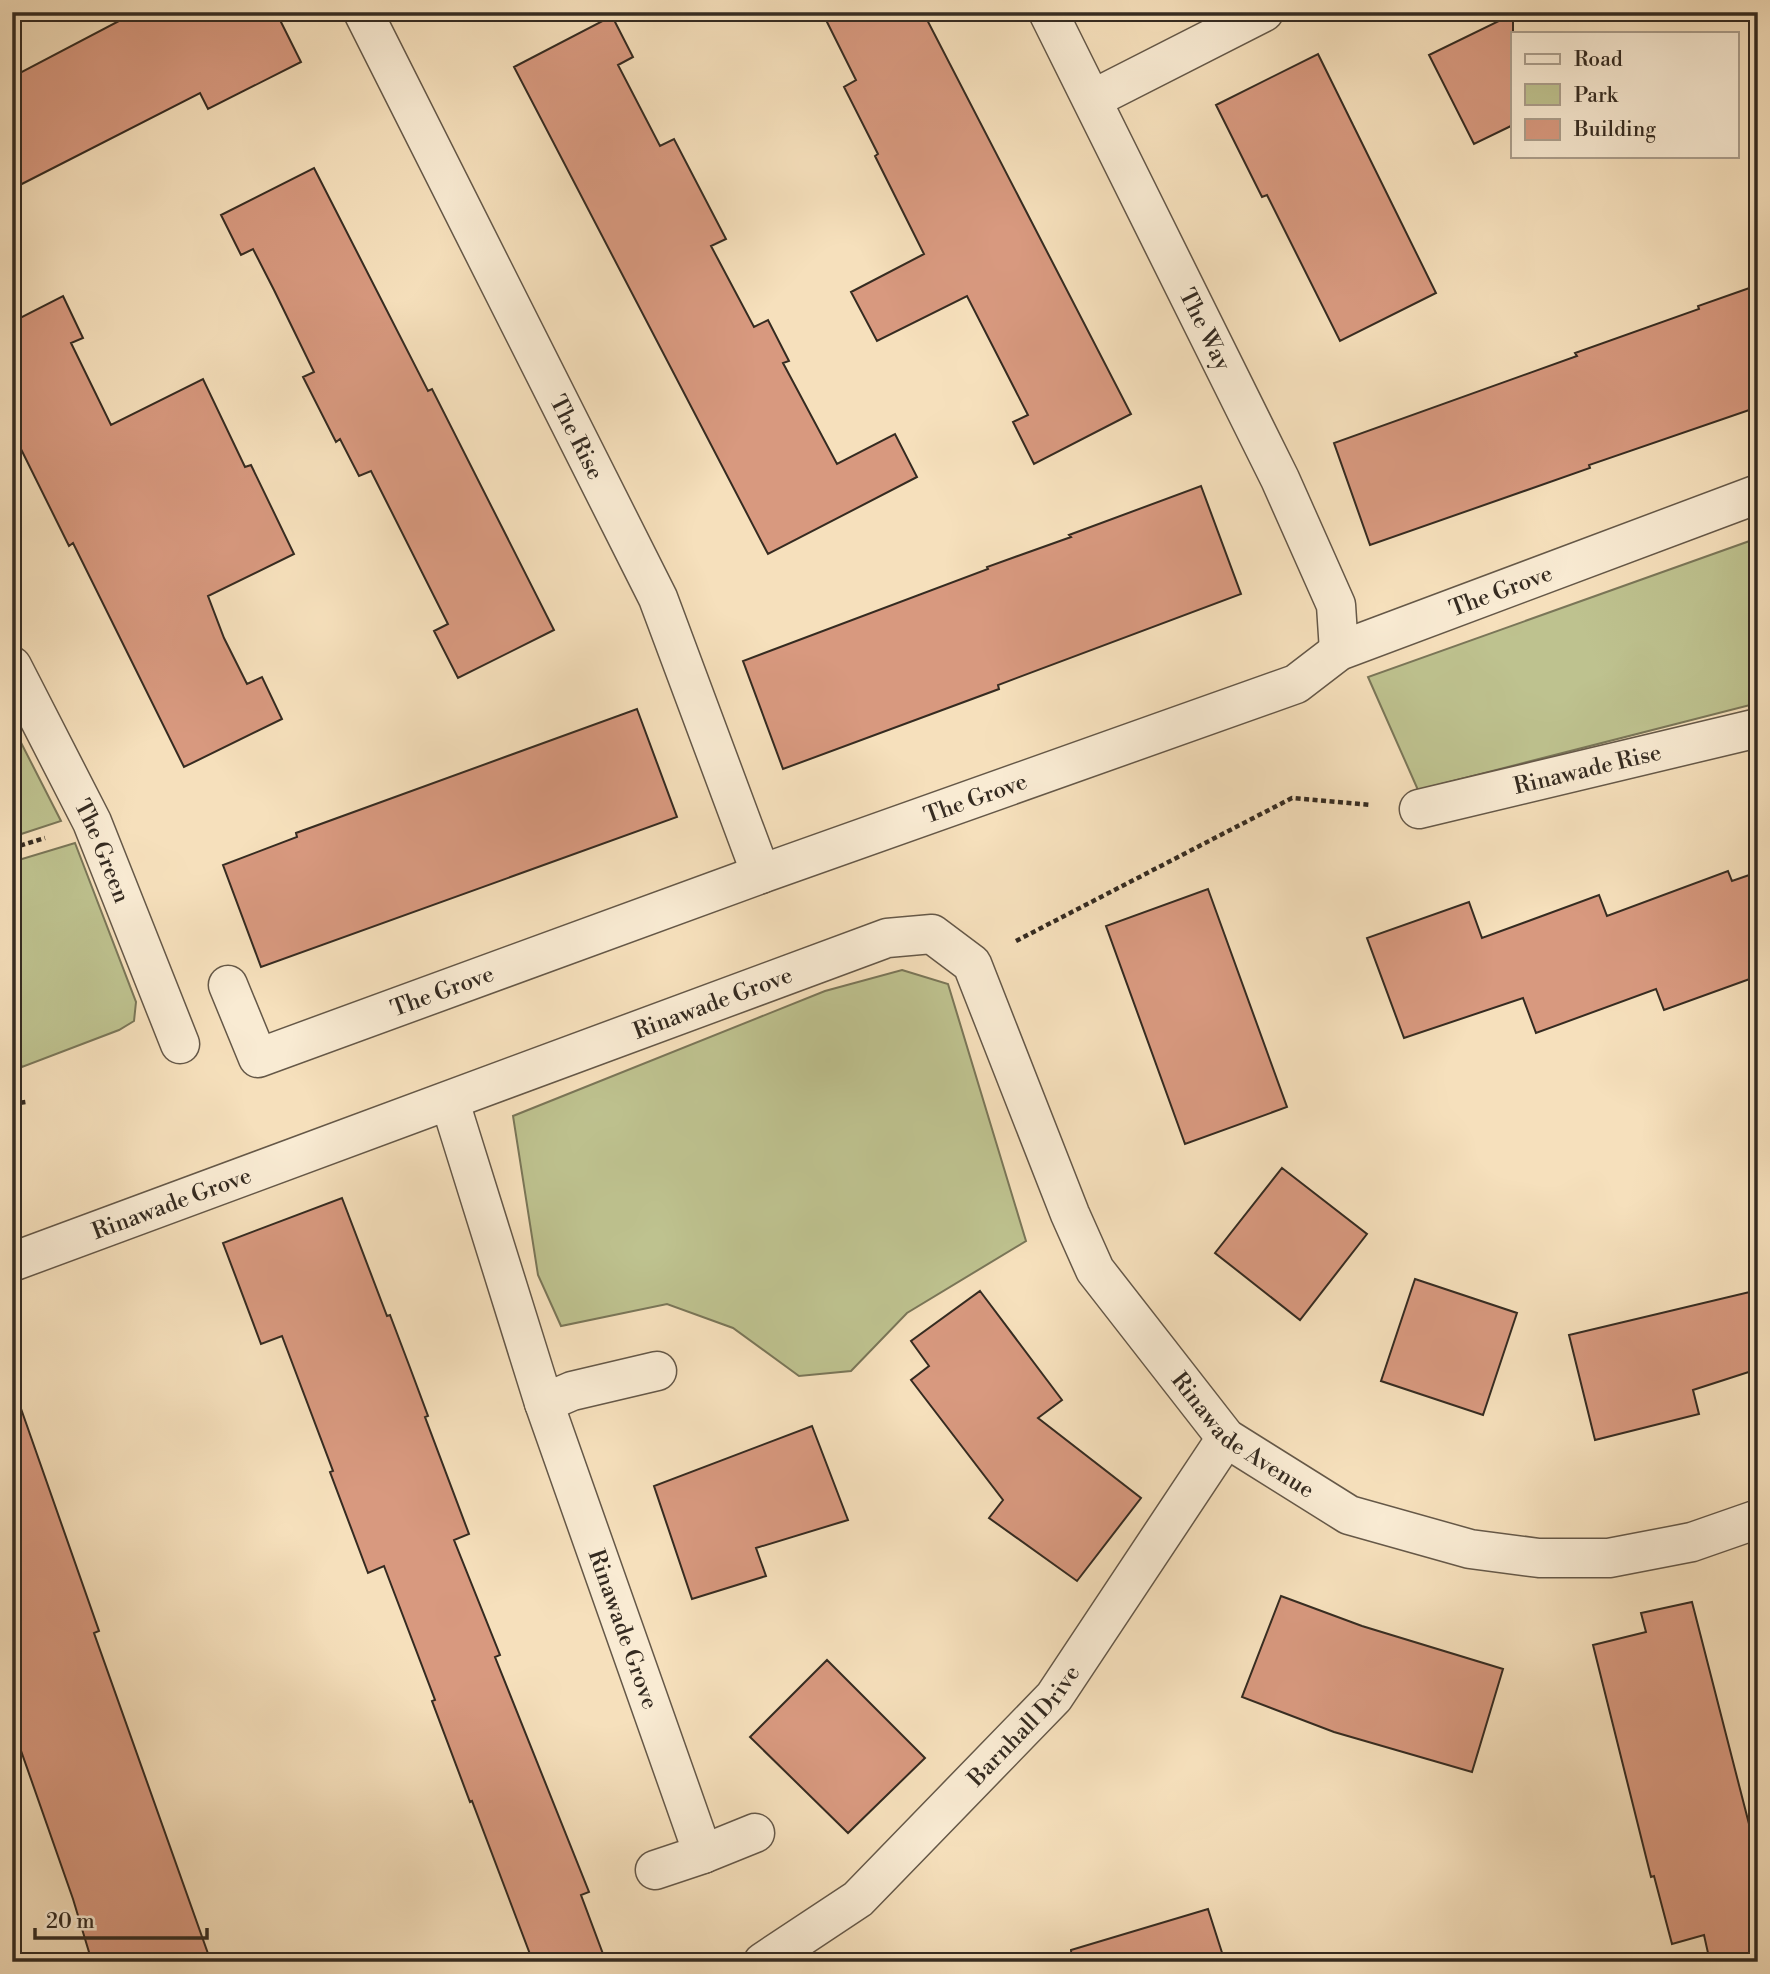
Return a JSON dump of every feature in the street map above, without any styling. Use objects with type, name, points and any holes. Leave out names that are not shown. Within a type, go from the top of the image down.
[{"type":"street","name":"The Rise","points":[[363,12],[658,598],[761,874]]},
{"type":"street","name":"The Way","points":[[1048,12],[1297,517],[1336,605],[1339,651]]},
{"type":"street","points":[[1093,99],[1264,12]]},
{"type":"street","name":"The Grove","points":[[228,985],[258,1058],[761,874],[1296,684],[1339,651],[1758,494]]},
{"type":"street","name":"The Green","points":[[12,666],[92,822],[180,1044]]},
{"type":"street","name":"Rinawade Rise","points":[[1419,809],[1758,728]]},
{"type":"street","name":"Rinawade Grove","points":[[12,1262],[887,938],[932,934],[972,964]]},
{"type":"street","name":"Rinawade Avenue","points":[[972,964],[1094,1270],[1226,1438],[1349,1515],[1470,1549],[1539,1558],[1609,1558],[1692,1542],[1758,1520]]},
{"type":"street","name":"Rinawade Grove","points":[[450,1102],[544,1403],[703,1854]]},
{"type":"street","points":[[544,1403],[572,1391],[657,1371]]},
{"type":"street","name":"Barnhall Drive","points":[[763,1962],[858,1899],[1054,1696],[1226,1438]]},
{"type":"street","points":[[655,1870],[755,1833]]},
{"type":"path","points":[[972,964],[1292,798],[1419,809]]},
{"type":"path","points":[[12,1104],[26,1102]]},
{"type":"green space","points":[[1758,538],[1758,703],[1418,790],[1368,677]]},
{"type":"green space","points":[[12,725],[61,821],[12,837]]},
{"type":"green space","points":[[75,843],[136,1002],[134,1021],[119,1030],[22,1067],[17,1054],[12,1055],[12,862]]},
{"type":"green space","points":[[902,970],[948,984],[1026,1241],[907,1313],[851,1371],[799,1376],[733,1328],[667,1304],[561,1326],[538,1275],[513,1116],[825,991]]},
{"type":"building","points":[[136,12],[276,12],[301,62],[208,109],[200,93],[12,189],[12,77]]},
{"type":"building","points":[[822,12],[923,12],[1131,414],[1034,464],[1013,422],[1028,415],[967,296],[877,341],[851,292],[924,254],[844,87],[856,80]]},
{"type":"building","points":[[1513,14],[1511,126],[1474,144],[1429,55]]},
{"type":"building","points":[[612,16],[633,57],[618,65],[660,146],[674,139],[726,239],[711,246],[754,327],[768,320],[789,361],[783,363],[837,464],[895,434],[917,477],[768,554],[514,67]]},
{"type":"building","points":[[1318,54],[1436,293],[1340,341],[1267,195],[1262,197],[1216,105]]},
{"type":"building","points":[[314,168],[428,391],[432,389],[554,630],[458,678],[434,631],[448,624],[371,471],[359,476],[340,439],[336,442],[303,377],[314,372],[274,290],[253,249],[241,255],[221,215]]},
{"type":"building","points":[[1758,285],[1758,407],[1370,545],[1334,443],[1577,356],[1575,353]]},
{"type":"building","points":[[63,296],[83,338],[71,343],[111,425],[203,379],[245,467],[251,465],[294,554],[208,596],[224,638],[247,684],[262,677],[282,719],[184,767],[73,543],[69,546],[12,431],[12,322]]},
{"type":"building","points":[[1201,486],[1241,594],[998,685],[999,689],[783,769],[743,661]]},
{"type":"building","points":[[637,709],[677,817],[261,967],[223,865],[297,837],[296,833]]},
{"type":"building","points":[[1728,871],[1732,881],[1758,872],[1758,976],[1664,1010],[1656,989],[1536,1033],[1523,998],[1404,1038],[1367,938],[1469,902],[1482,938],[1599,895],[1607,916]]},
{"type":"building","points":[[1208,889],[1287,1107],[1185,1144],[1106,926]]},
{"type":"building","points":[[1282,1168],[1367,1234],[1300,1320],[1215,1253]]},
{"type":"building","points":[[342,1198],[387,1316],[390,1315],[409,1365],[428,1416],[425,1417],[469,1534],[454,1540],[500,1655],[495,1657],[589,1892],[581,1895],[606,1962],[533,1962],[472,1801],[470,1802],[384,1566],[368,1573],[282,1336],[261,1344],[223,1243]]},
{"type":"building","points":[[1415,1279],[1517,1313],[1483,1415],[1381,1381]]},
{"type":"building","points":[[1758,1290],[1758,1369],[1693,1390],[1699,1414],[1595,1440],[1569,1335]]},
{"type":"building","points":[[980,1291],[1062,1400],[1038,1418],[1141,1498],[1077,1581],[989,1518],[1003,1500],[911,1380],[929,1366],[911,1341]]},
{"type":"building","points":[[19,1403],[99,1631],[94,1633],[211,1962],[92,1962],[73,1899],[12,1725],[12,1404]]},
{"type":"building","points":[[812,1426],[848,1520],[756,1548],[766,1576],[692,1599],[654,1486]]},
{"type":"building","points":[[1281,1596],[1362,1626],[1503,1669],[1472,1772],[1334,1732],[1242,1697]]},
{"type":"building","points":[[1692,1602],[1758,1859],[1758,1962],[1710,1962],[1704,1935],[1672,1944],[1654,1876],[1651,1877],[1593,1645],[1646,1632],[1641,1613]]},
{"type":"building","points":[[827,1660],[925,1758],[848,1833],[750,1737]]},
{"type":"building","points":[[1208,1909],[1225,1962],[1072,1962],[1071,1950]]}]
